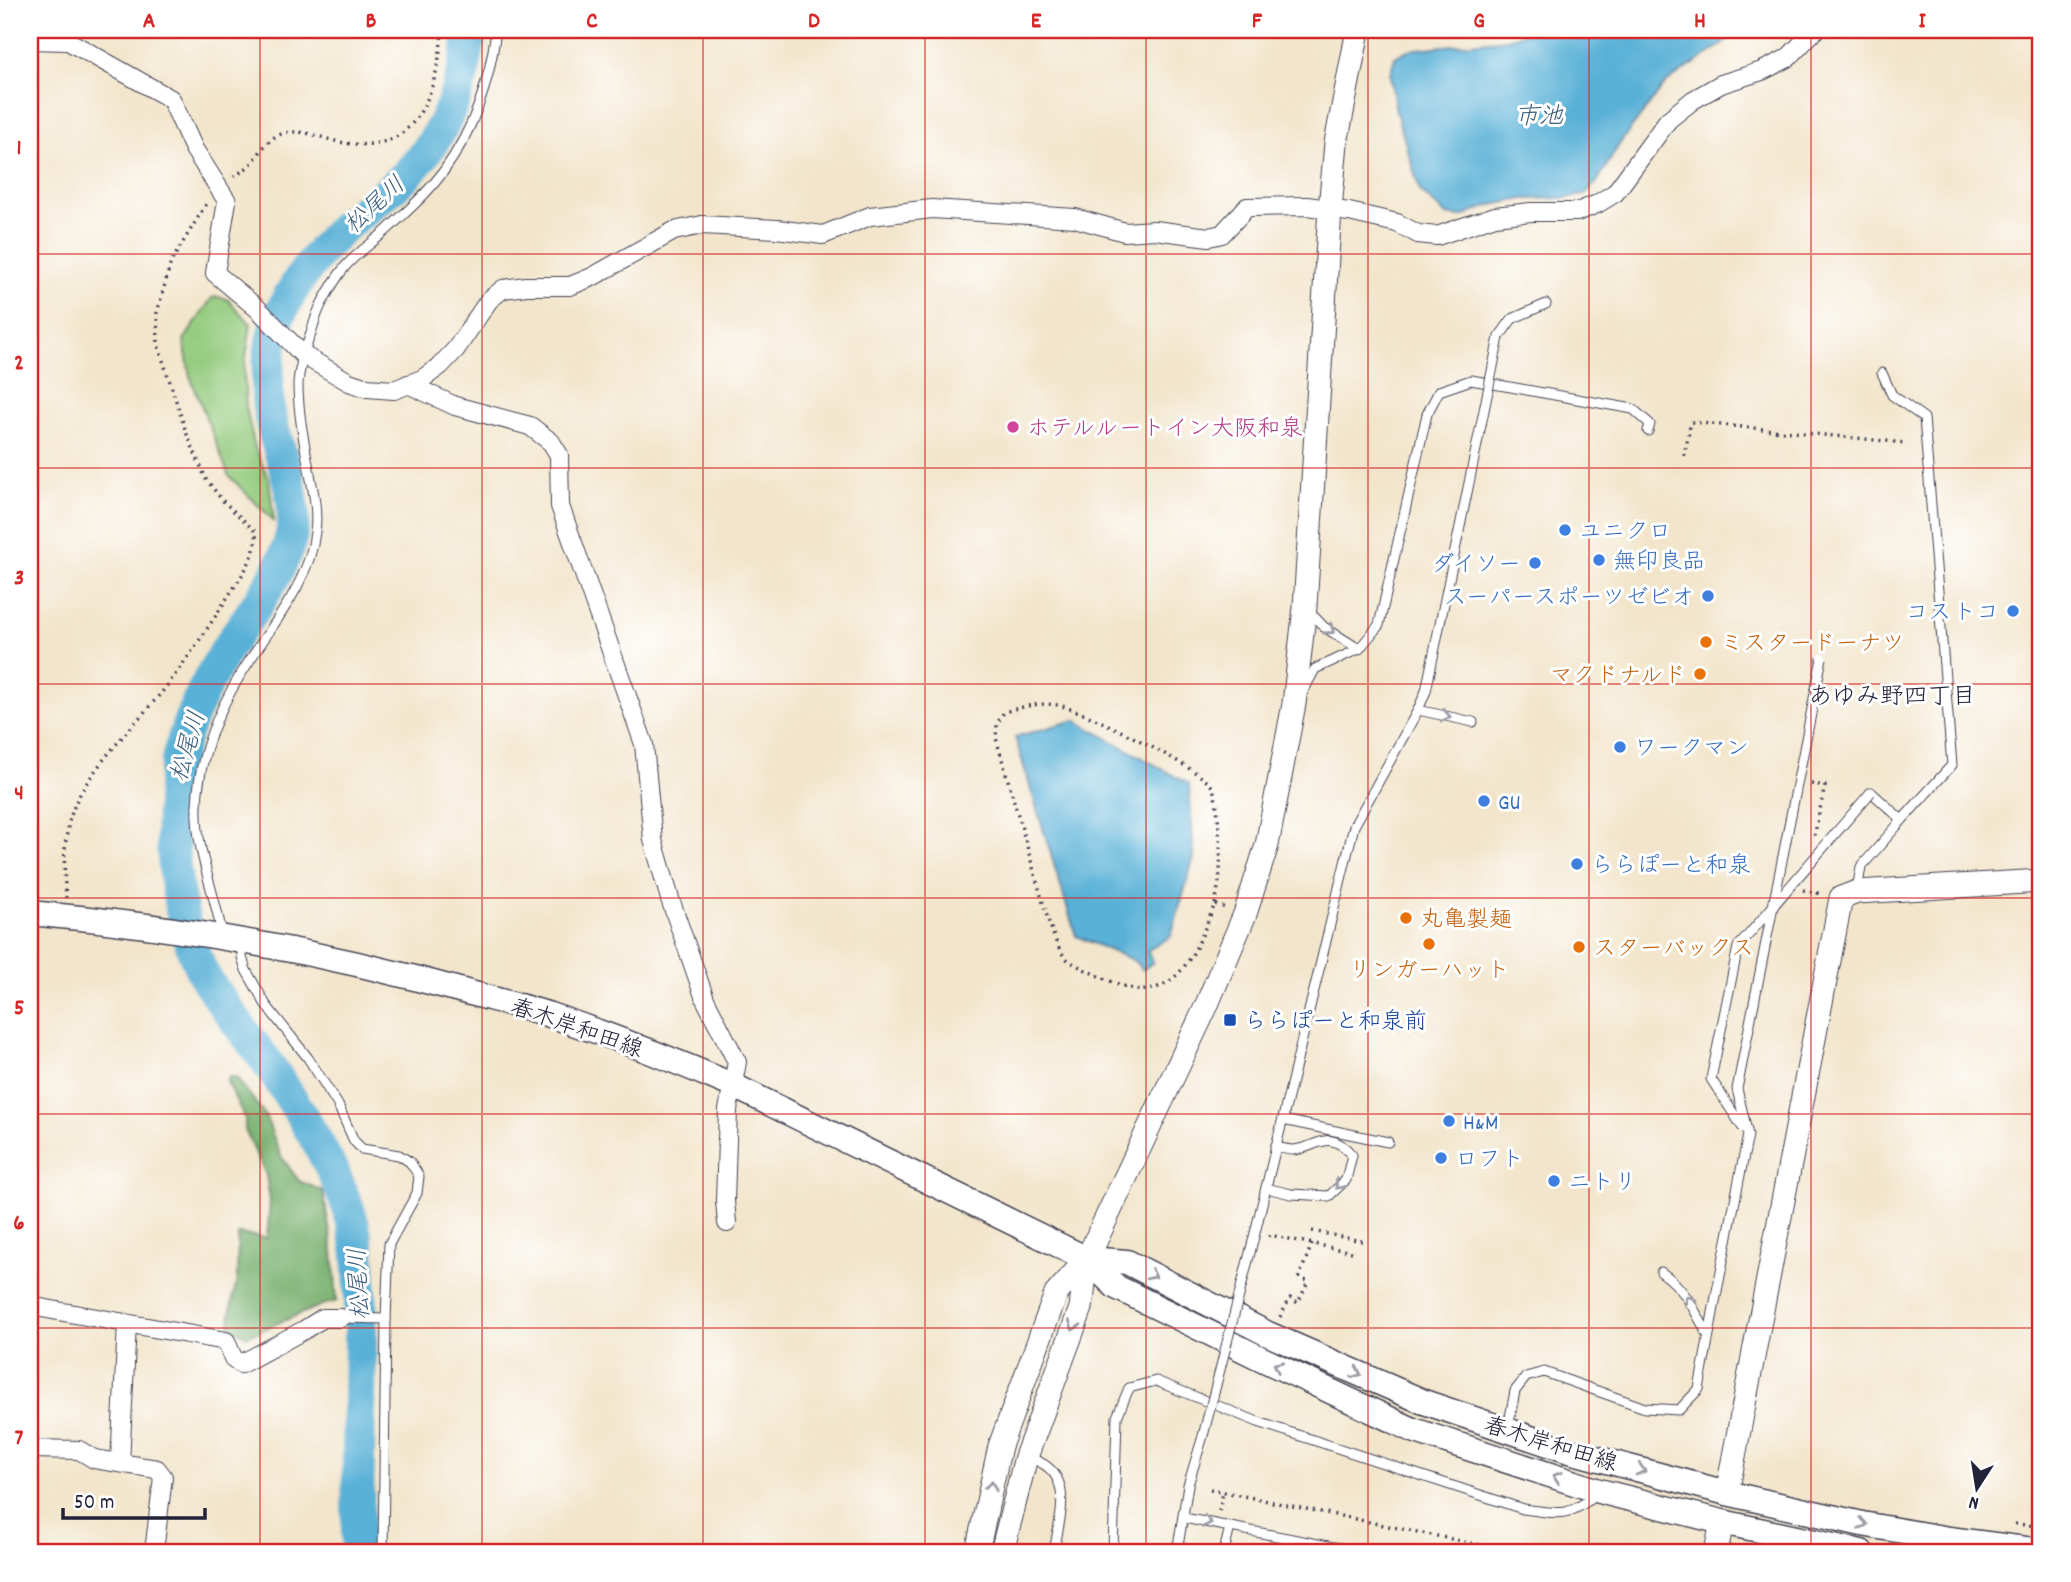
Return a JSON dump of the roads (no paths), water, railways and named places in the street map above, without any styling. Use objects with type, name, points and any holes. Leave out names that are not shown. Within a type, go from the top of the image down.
[{"type":"main road","name":"春木岸和田線","points":[[30,913],[224,937],[306,951],[398,973],[549,1015],[734,1086],[1087,1259],[1116,1287],[1413,1430],[1599,1491],[1722,1522],[1861,1552]]},
{"type":"main road","name":"春木岸和田線","points":[[1087,1259],[1127,1262],[1268,1334],[1424,1402],[1569,1451],[1727,1493],[1862,1524],[2041,1551]]},
{"type":"street","points":[[1002,1552],[1026,1457],[1081,1307],[1087,1259],[1205,1009],[1245,914],[1266,845],[1294,704],[1305,607],[1336,143],[1358,30]]},
{"type":"street","points":[[30,40],[68,41],[171,99],[194,149],[227,201],[215,273],[258,309],[303,355],[349,382],[367,388],[394,390],[422,379],[440,366],[456,349],[489,300],[503,289],[570,286],[592,277],[674,231],[702,225],[777,229],[823,235],[870,216],[932,209],[1075,219],[1125,232],[1154,230],[1209,237],[1222,234],[1247,207],[1307,206],[1397,223],[1418,234],[1437,236],[1495,216],[1531,212],[1577,212],[1615,193],[1668,120],[1693,100],[1721,84],[1762,71],[1788,58],[1815,30]]},
{"type":"street","points":[[408,384],[455,406],[530,426],[551,442],[559,455],[560,506],[644,744],[653,840],[670,898],[705,999],[737,1062],[728,1110],[725,1201],[727,1223]]},
{"type":"street","points":[[1727,1493],[1841,898],[1857,892],[2041,881]]},
{"type":"street","points":[[977,1552],[1000,1446],[1056,1294],[1087,1259]]},
{"type":"street","points":[[30,1306],[226,1341],[233,1358],[242,1364],[323,1318],[341,1318]]},
{"type":"street","points":[[120,1462],[127,1324]]},
{"type":"street","points":[[30,1449],[79,1450],[94,1459],[157,1469],[163,1478],[154,1552]]},
{"type":"street","points":[[1716,1552],[1722,1522]]},
{"type":"lane","points":[[383,1552],[383,1319],[388,1244],[417,1193],[419,1176],[410,1162],[399,1156],[362,1149],[354,1141],[338,1105],[309,1058],[266,1005],[242,957],[224,937],[200,844],[196,808],[199,779],[208,742],[247,663],[292,596],[306,566],[315,532],[314,498],[298,384],[303,355],[320,306],[344,267],[419,200],[442,173],[467,135],[493,57],[496,30]]},
{"type":"lane","points":[[1177,1552],[1188,1485],[1254,1237],[1354,826],[1426,691],[1499,337],[1512,319],[1546,304]]},
{"type":"lane","points":[[1857,892],[1861,867],[1952,765],[1924,418],[1892,395],[1882,373]]},
{"type":"lane","points":[[1294,704],[1315,669],[1359,649],[1378,625],[1427,414],[1439,391],[1471,380],[1633,409],[1650,424],[1648,431]]},
{"type":"lane","points":[[1305,607],[1324,627],[1359,649]]},
{"type":"lane","points":[[1508,1430],[1515,1391],[1526,1377],[1544,1372],[1645,1408],[1679,1410],[1699,1389],[1748,1135],[1737,1089],[1822,658]]},
{"type":"lane","points":[[1418,710],[1473,722]]},
{"type":"lane","points":[[1748,1135],[1711,1079],[1738,947],[1871,792],[1902,820]]},
{"type":"lane","points":[[1283,1119],[1388,1142]]},
{"type":"lane","points":[[1265,1188],[1291,1194],[1329,1196],[1346,1180],[1352,1155],[1342,1144],[1324,1140],[1293,1150],[1275,1147]]},
{"type":"lane","points":[[1661,1272],[1675,1281],[1687,1296],[1709,1335]]},
{"type":"lane","points":[[341,1318],[383,1319]]},
{"type":"lane","points":[[1112,1552],[1117,1417],[1129,1388],[1156,1381],[1258,1422],[1523,1509],[1562,1514],[1577,1509],[1599,1491]]},
{"type":"lane","points":[[1026,1457],[1040,1461],[1057,1475],[1062,1499],[1054,1552]]},
{"type":"lane","points":[[1184,1518],[1360,1552]]},
{"type":"lane","points":[[1224,1552],[1230,1527]]},
{"type":"water","name":"市池","points":[[1534,30],[1738,30],[1723,44],[1666,83],[1620,143],[1597,182],[1584,195],[1524,199],[1491,205],[1461,217],[1446,215],[1420,191],[1396,112],[1390,74],[1395,57],[1408,50],[1507,39]]},
{"type":"water","points":[[1075,720],[1189,784],[1194,857],[1171,936],[1147,951],[1153,962],[1143,970],[1133,960],[1076,936],[1015,737]]},
{"type":"waterway","name":"松尾川","points":[[357,1552],[361,1311],[355,1233],[341,1190],[305,1121],[201,970],[180,901],[173,854],[172,807],[176,766],[194,712],[210,677],[277,572],[290,541],[293,525],[292,498],[271,420],[268,395],[270,352],[280,314],[307,268],[324,247],[401,180],[433,141],[452,106],[464,68],[470,30]]},
{"type":"place","name":"ホテルルートイン大阪和泉","points":[[1013,427]]},
{"type":"place","name":"ユニクロ","points":[[1565,530]]},
{"type":"place","name":"無印良品","points":[[1599,560]]},
{"type":"place","name":"ダイソー","points":[[1535,563]]},
{"type":"place","name":"スーパースポーツゼビオ","points":[[1708,596]]},
{"type":"place","name":"コストコ","points":[[2013,611]]},
{"type":"place","name":"ミスタードーナツ","points":[[1706,642]]},
{"type":"place","name":"マクドナルド","points":[[1700,674]]},
{"type":"place","name":"ワークマン","points":[[1620,747]]},
{"type":"place","name":"GU","points":[[1484,801]]},
{"type":"place","name":"ららぽーと和泉","points":[[1577,864]]},
{"type":"place","name":"丸亀製麺","points":[[1406,918]]},
{"type":"place","name":"リンガーハット","points":[[1429,944]]},
{"type":"place","name":"スターバックス","points":[[1579,947]]},
{"type":"place","name":"ららぽーと和泉前","points":[[1230,1020]]},
{"type":"place","name":"H&M","points":[[1449,1121]]},
{"type":"place","name":"ロフト","points":[[1441,1158]]},
{"type":"place","name":"ニトリ","points":[[1554,1181]]},
{"type":"district","name":"あゆみ野四丁目","points":[[1892,695]]}]
